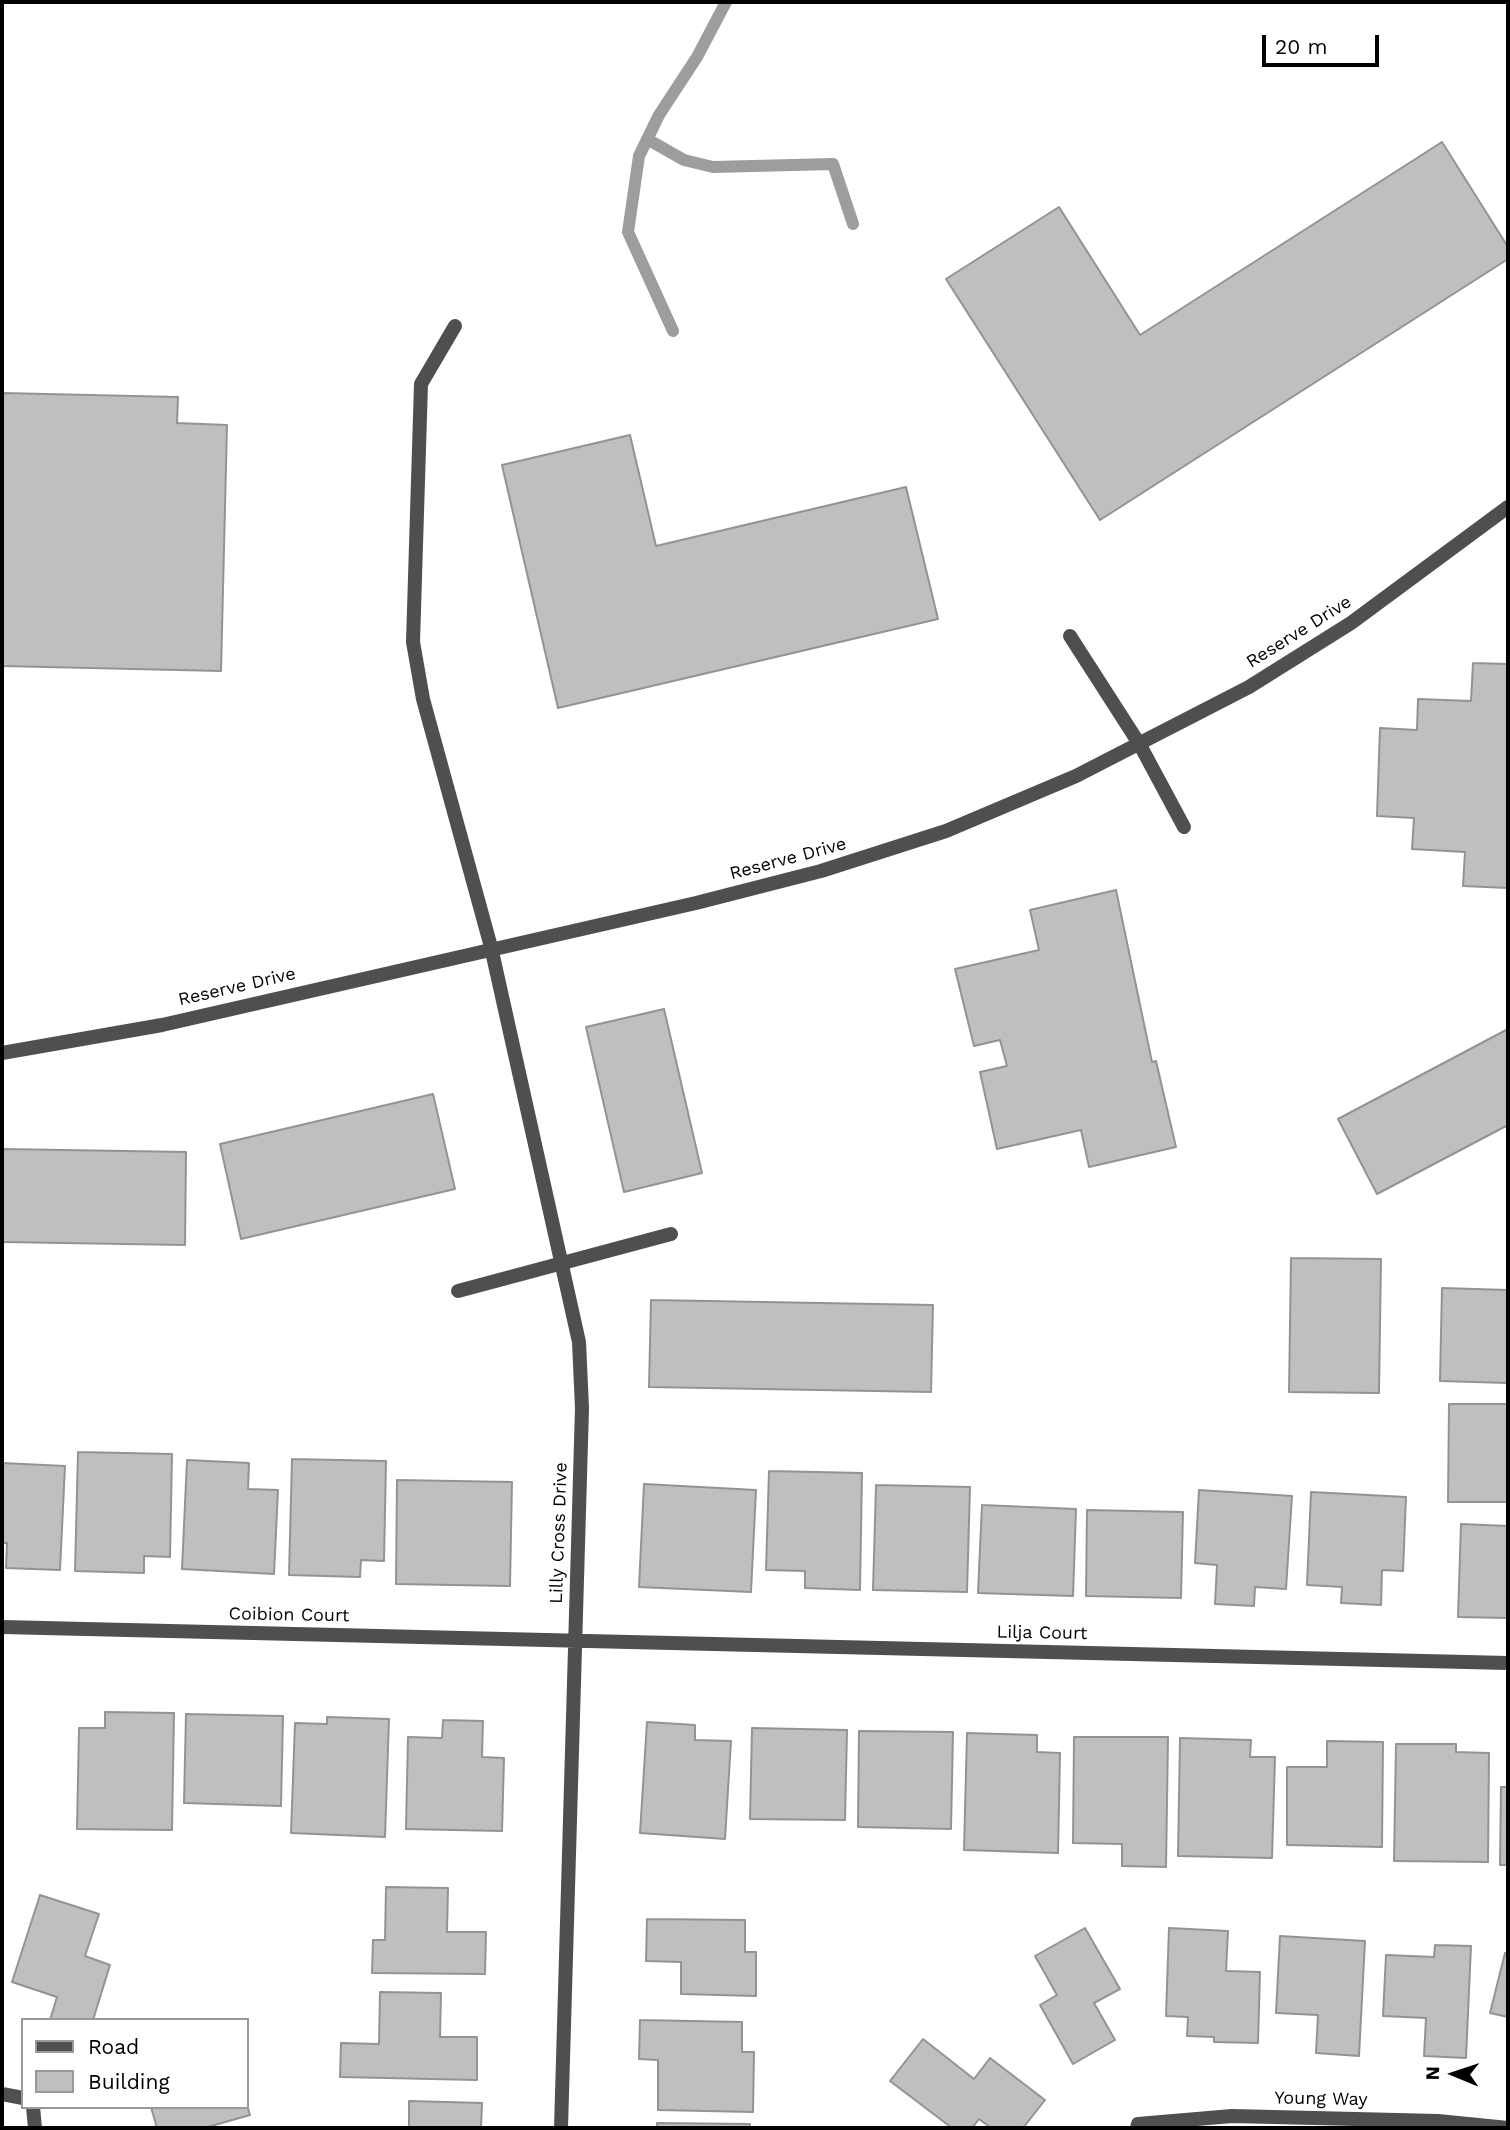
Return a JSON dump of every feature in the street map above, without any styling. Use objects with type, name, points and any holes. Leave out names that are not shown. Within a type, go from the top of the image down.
[{"type":"street","name":"Lilly Cross Drive","points":[[455,326],[421,384],[413,642],[423,698],[491,947],[564,1262],[579,1342],[582,1408],[562,2128]]},
{"type":"street","name":"Reserve Drive","points":[[2,1052],[162,1025],[491,947],[696,903],[887,852],[1012,805],[1140,745],[1238,693],[1351,623],[1508,507]]},
{"type":"street","points":[[1070,635],[1140,745],[1184,827]]},
{"type":"street","points":[[458,1291],[671,1234]]},
{"type":"street","name":"Coibion Court","points":[[2,1628],[575,1642]]},
{"type":"street","name":"Lilja Court","points":[[575,1642],[1508,1663]]},
{"type":"street","points":[[2,2094],[21,2098]]},
{"type":"street","points":[[33,2109],[35,2128]]},
{"type":"street","name":"Young Way","points":[[1137,2128],[1138,2124],[1232,2116],[1438,2121],[1508,2128]]},
{"type":"building","points":[[1442,142],[1508,247],[1508,259],[1100,520],[946,279],[1059,207],[1140,335]]},
{"type":"building","points":[[2,393],[178,397],[177,423],[227,425],[221,671],[2,666]]},
{"type":"building","points":[[630,435],[656,546],[906,487],[938,619],[558,708],[502,465]]},
{"type":"building","points":[[1473,663],[1508,664],[1508,888],[1463,886],[1465,852],[1412,849],[1414,818],[1377,816],[1380,728],[1417,730],[1418,699],[1471,701]]},
{"type":"building","points":[[1116,890],[1152,1062],[1156,1061],[1176,1147],[1089,1167],[1081,1130],[997,1149],[980,1072],[1007,1066],[1000,1040],[974,1046],[955,969],[1039,950],[1030,910]]},
{"type":"building","points":[[664,1009],[702,1173],[624,1192],[586,1027]]},
{"type":"building","points":[[1508,1029],[1508,1125],[1377,1194],[1338,1119]]},
{"type":"building","points":[[433,1094],[455,1189],[241,1239],[220,1144]]},
{"type":"building","points":[[2,1149],[186,1152],[185,1245],[2,1242]]},
{"type":"building","points":[[1291,1258],[1381,1259],[1379,1393],[1289,1392]]},
{"type":"building","points":[[1442,1288],[1508,1290],[1508,1383],[1440,1381]]},
{"type":"building","points":[[651,1300],[933,1305],[931,1392],[649,1387]]},
{"type":"building","points":[[1449,1404],[1508,1404],[1508,1502],[1448,1502]]},
{"type":"building","points":[[78,1452],[172,1454],[170,1557],[144,1556],[144,1573],[75,1571]]},
{"type":"building","points":[[292,1459],[386,1461],[384,1561],[361,1560],[360,1577],[289,1575]]},
{"type":"building","points":[[187,1460],[249,1463],[248,1489],[278,1490],[274,1574],[182,1569]]},
{"type":"building","points":[[2,1463],[65,1466],[60,1570],[6,1568],[7,1543],[2,1543]]},
{"type":"building","points":[[769,1471],[862,1473],[860,1590],[805,1588],[805,1571],[766,1570]]},
{"type":"building","points":[[397,1480],[512,1482],[510,1586],[396,1584]]},
{"type":"building","points":[[644,1484],[756,1490],[751,1592],[639,1587]]},
{"type":"building","points":[[876,1485],[970,1487],[967,1592],[873,1590]]},
{"type":"building","points":[[1199,1490],[1292,1496],[1286,1589],[1255,1587],[1254,1606],[1215,1604],[1217,1565],[1195,1563]]},
{"type":"building","points":[[1311,1492],[1406,1497],[1403,1571],[1382,1570],[1381,1605],[1341,1603],[1342,1587],[1307,1585]]},
{"type":"building","points":[[982,1505],[1076,1509],[1073,1596],[978,1593]]},
{"type":"building","points":[[1087,1510],[1183,1512],[1181,1598],[1086,1596]]},
{"type":"building","points":[[1461,1524],[1508,1526],[1508,1618],[1458,1617]]},
{"type":"building","points":[[105,1712],[174,1713],[172,1830],[77,1829],[79,1728],[105,1728]]},
{"type":"building","points":[[186,1714],[283,1716],[281,1806],[184,1803]]},
{"type":"building","points":[[327,1717],[389,1719],[385,1837],[291,1833],[295,1723],[327,1724]]},
{"type":"building","points":[[443,1720],[483,1721],[482,1757],[504,1758],[502,1831],[406,1829],[408,1737],[442,1738]]},
{"type":"building","points":[[647,1722],[695,1725],[695,1740],[731,1741],[725,1839],[640,1833]]},
{"type":"building","points":[[752,1728],[847,1730],[845,1820],[750,1819]]},
{"type":"building","points":[[859,1731],[953,1732],[951,1829],[858,1827]]},
{"type":"building","points":[[967,1733],[1037,1735],[1037,1752],[1060,1753],[1058,1853],[964,1850]]},
{"type":"building","points":[[1074,1737],[1168,1737],[1166,1867],[1122,1866],[1122,1844],[1073,1843]]},
{"type":"building","points":[[1180,1738],[1251,1740],[1250,1757],[1275,1757],[1272,1858],[1178,1856]]},
{"type":"building","points":[[1327,1741],[1383,1742],[1382,1847],[1287,1845],[1287,1767],[1327,1767]]},
{"type":"building","points":[[1396,1744],[1456,1744],[1456,1752],[1489,1753],[1488,1862],[1394,1861]]},
{"type":"building","points":[[1501,1787],[1508,1787],[1508,1865],[1500,1865]]},
{"type":"building","points":[[386,1887],[448,1888],[447,1932],[486,1932],[485,1974],[372,1973],[373,1940],[385,1940]]},
{"type":"building","points":[[40,1895],[99,1914],[85,1956],[110,1965],[94,2018],[51,2018],[57,1997],[12,1982]]},
{"type":"building","points":[[647,1919],[745,1920],[745,1952],[756,1952],[756,1996],[681,1994],[681,1962],[646,1961]]},
{"type":"building","points":[[1085,1928],[1120,1989],[1094,2003],[1115,2040],[1073,2064],[1040,2005],[1057,1995],[1035,1956]]},
{"type":"building","points":[[1169,1928],[1228,1931],[1226,1971],[1260,1972],[1258,2043],[1214,2042],[1214,2037],[1187,2036],[1188,2017],[1166,2016]]},
{"type":"building","points":[[1280,1936],[1365,1941],[1359,2056],[1316,2053],[1318,2015],[1276,2013]]},
{"type":"building","points":[[1435,1945],[1471,1946],[1466,2058],[1424,2056],[1426,2018],[1383,2016],[1386,1955],[1434,1957]]},
{"type":"building","points":[[1505,1953],[1508,1954],[1508,2017],[1490,2013]]},
{"type":"building","points":[[380,1992],[441,1993],[440,2037],[477,2037],[477,2080],[340,2077],[341,2043],[379,2044]]},
{"type":"building","points":[[640,2020],[742,2022],[742,2052],[754,2052],[753,2112],[658,2110],[658,2060],[639,2059]]},
{"type":"building","points":[[923,2039],[974,2079],[990,2058],[1045,2100],[1023,2128],[991,2128],[979,2119],[972,2128],[952,2128],[890,2081]]},
{"type":"building","points":[[409,2101],[482,2103],[481,2128],[409,2128]]},
{"type":"building","points":[[248,2108],[250,2115],[204,2128],[157,2128],[152,2109]]},
{"type":"building","points":[[657,2123],[750,2124],[750,2128],[657,2128]]},
{"type":"waterway","points":[[673,331],[628,232],[639,156],[659,115],[697,57],[726,2]]},
{"type":"waterway","points":[[647,139],[684,160],[713,167],[833,164],[853,224]]}]
